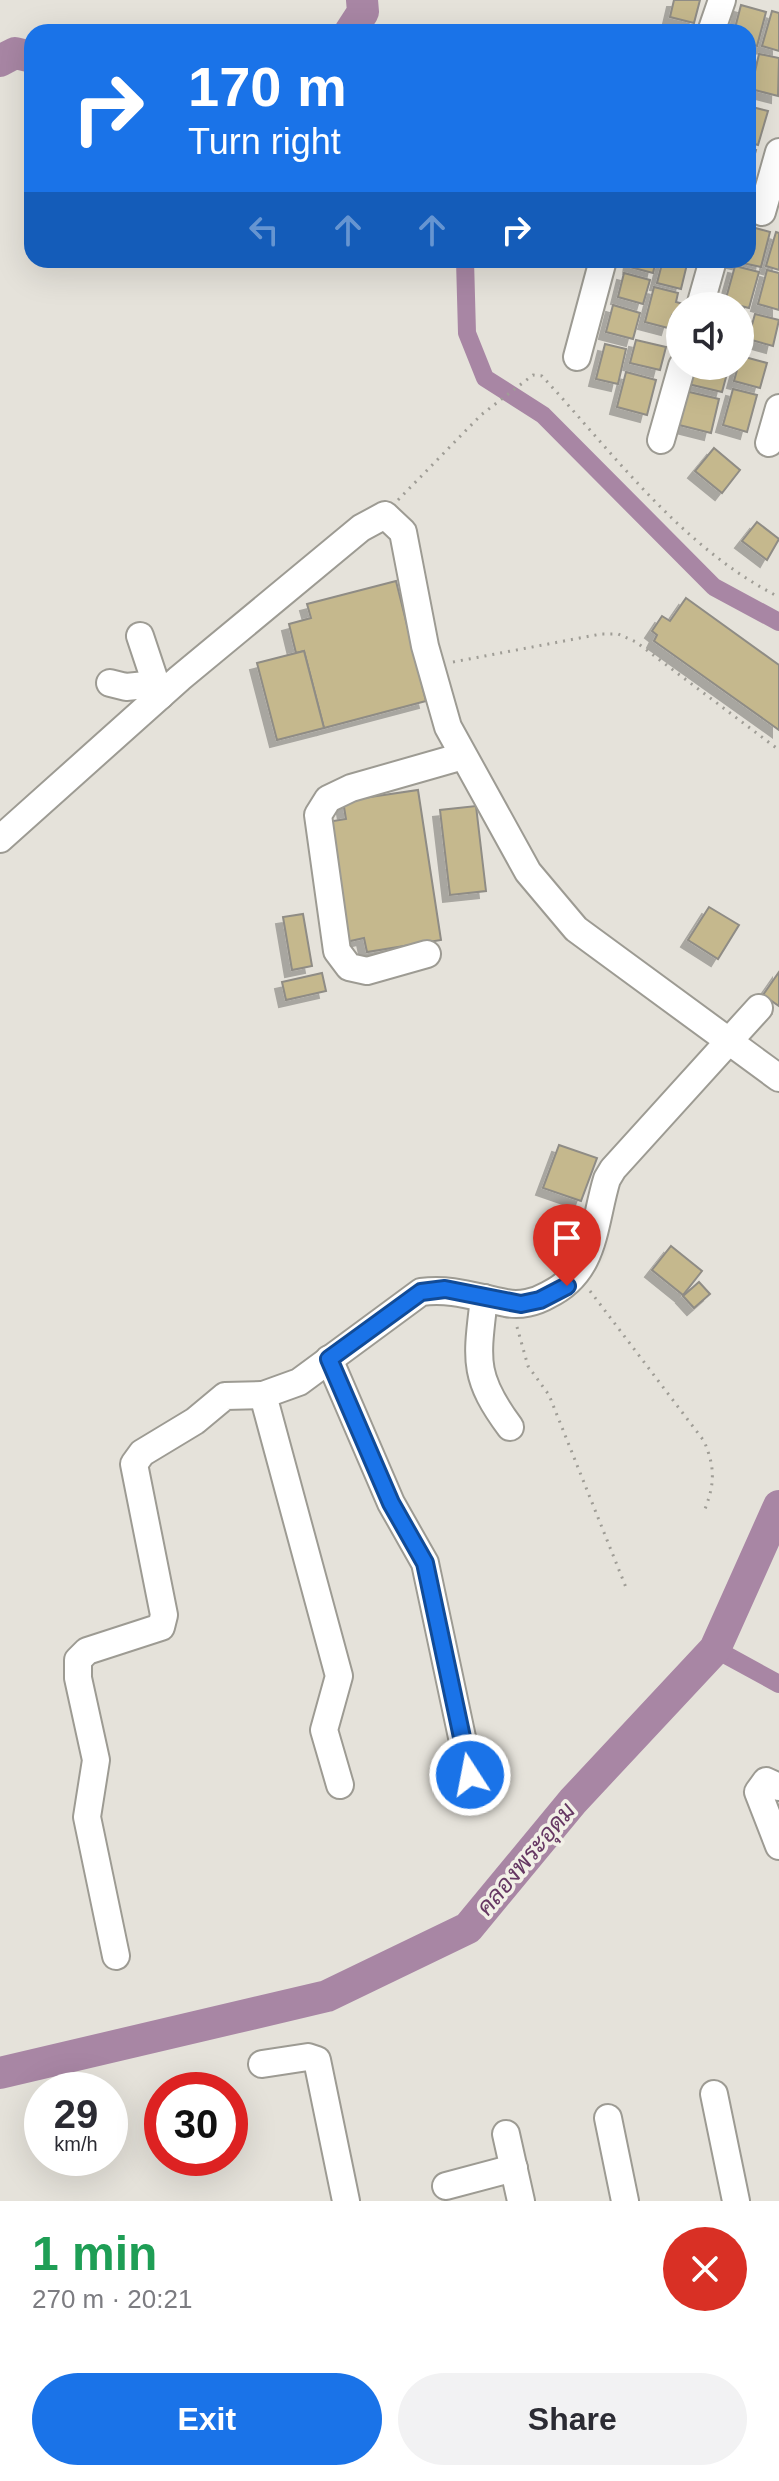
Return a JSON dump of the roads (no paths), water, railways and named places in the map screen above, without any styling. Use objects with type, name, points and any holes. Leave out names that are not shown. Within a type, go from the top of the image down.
[{"type":"street","points":[[714,24],[722,0]]},
{"type":"street","points":[[763,212],[779,152]]},
{"type":"street","points":[[577,357],[601,268]]},
{"type":"street","points":[[704,292],[711,268]]},
{"type":"street","points":[[661,440],[678,380]]},
{"type":"street","points":[[769,443],[779,408]]},
{"type":"street","points":[[0,839],[158,690],[361,528],[385,515],[403,532],[430,666],[448,727],[522,863],[553,905],[576,929],[779,1078]]},
{"type":"street","points":[[140,636],[158,690]]},
{"type":"street","points":[[110,683],[158,690]]},
{"type":"street","points":[[427,954],[367,971],[349,967],[337,951],[318,815],[328,799],[351,788],[463,756]]},
{"type":"street","points":[[116,1956],[87,1817],[96,1760],[78,1678],[78,1660],[87,1651],[161,1627],[164,1615],[134,1480],[134,1464],[142,1453],[195,1421],[225,1396],[263,1395],[299,1382],[421,1292],[445,1289],[510,1304],[540,1300],[567,1286],[578,1275],[586,1259],[607,1179],[759,1008]]},
{"type":"street","points":[[484,1298],[479,1341],[481,1378],[486,1395],[510,1427]]},
{"type":"street","points":[[329,1359],[391,1503],[425,1563],[470,1775]]},
{"type":"street","points":[[263,1395],[339,1676],[324,1730],[340,1785]]},
{"type":"street","points":[[779,1787],[766,1781],[758,1792],[779,1846]]},
{"type":"street","points":[[262,2064],[308,2057],[317,2060],[346,2201]]},
{"type":"street","points":[[714,2094],[736,2201]]},
{"type":"street","points":[[608,2118],[625,2201]]},
{"type":"street","points":[[506,2134],[521,2201]]},
{"type":"street","points":[[446,2186],[514,2168]]},
{"type":"waterway","points":[[355,24],[363,12],[362,0]]},
{"type":"waterway","points":[[0,61],[15,53],[24,55]]},
{"type":"waterway","points":[[465,268],[467,333],[485,378],[543,415],[714,587],[779,622]]},
{"type":"waterway","name":"คลองพระอุดม","points":[[0,2073],[327,1996],[468,1928],[573,1801],[715,1649],[779,1506]]},
{"type":"waterway","points":[[715,1649],[779,1684]]}]
